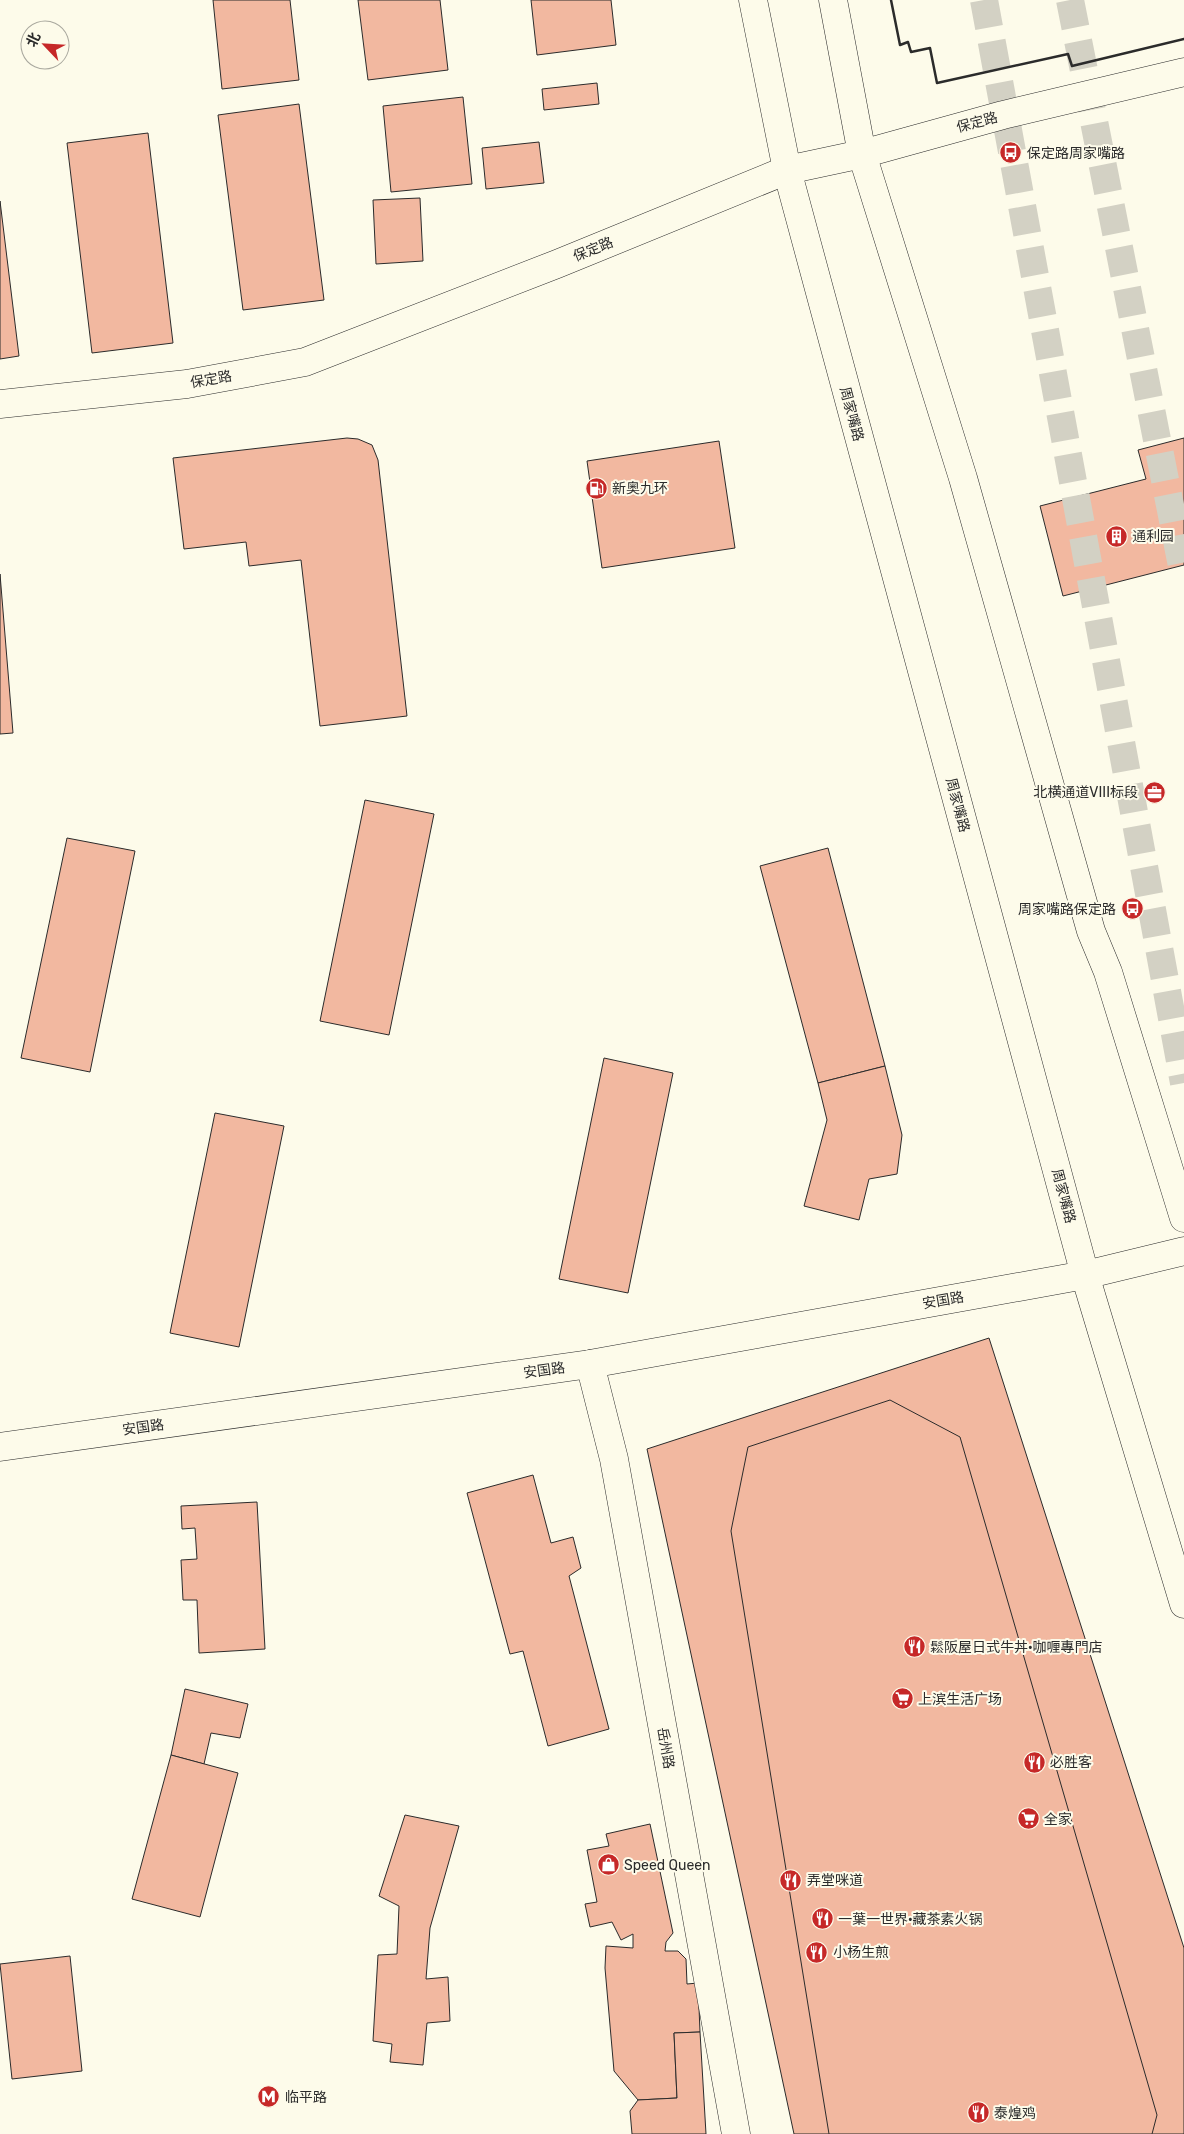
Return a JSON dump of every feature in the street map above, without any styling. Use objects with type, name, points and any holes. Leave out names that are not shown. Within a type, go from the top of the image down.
[{"type":"street","name":"周家嘴路","points":[[753,0],[786,170],[1085,1275],[1184,1604]]},
{"type":"street","points":[[833,0],[862,154],[963,478],[1091,931],[1108,972],[1184,1218]]},
{"type":"street","name":"保定路","points":[[0,404],[187,384],[305,362],[558,264],[786,170],[862,154],[1003,115],[1184,72]]},
{"type":"street","name":"安国路","points":[[0,1447],[590,1364],[1085,1275],[1184,1251]]},
{"type":"street","name":"岳州路","points":[[590,1364],[614,1459],[736,2134]]},
{"type":"building","points":[[213,0],[290,0],[299,80],[222,89]]},
{"type":"building","points":[[358,0],[440,0],[448,70],[368,80]]},
{"type":"building","points":[[531,0],[611,0],[616,45],[537,55]]},
{"type":"building","points":[[597,83],[599,104],[544,110],[542,89]]},
{"type":"building","points":[[463,97],[472,184],[391,192],[383,106]]},
{"type":"building","points":[[299,104],[324,300],[243,310],[218,115]]},
{"type":"building","points":[[148,133],[173,343],[92,353],[67,143]]},
{"type":"building","points":[[539,142],[544,183],[486,189],[482,148]]},
{"type":"building","points":[[420,198],[423,261],[376,264],[373,200]]},
{"type":"building","points":[[0,201],[19,356],[0,359]]},
{"type":"building","points":[[347,438],[358,439],[372,445],[378,460],[407,716],[320,726],[301,560],[249,566],[246,542],[184,549],[173,458]]},
{"type":"building","name":"通利园","points":[[1184,438],[1184,565],[1063,596],[1040,506],[1146,479],[1138,450]]},
{"type":"building","points":[[719,441],[735,548],[602,568],[587,461]]},
{"type":"building","points":[[0,574],[13,733],[0,734]]},
{"type":"building","points":[[365,800],[434,814],[389,1035],[320,1021]]},
{"type":"building","points":[[67,838],[135,851],[90,1072],[21,1058]]},
{"type":"building","points":[[828,848],[885,1066],[818,1083],[760,866]]},
{"type":"building","points":[[604,1058],[673,1073],[628,1293],[559,1279]]},
{"type":"building","points":[[885,1066],[902,1135],[897,1174],[869,1179],[859,1220],[804,1206],[827,1120],[818,1083]]},
{"type":"building","points":[[215,1113],[284,1126],[239,1347],[170,1333]]},
{"type":"building","name":"上滨生活广场","points":[[989,1338],[1184,1948],[1184,2134],[794,2134],[647,1449]]},
{"type":"building","name":"上滨生活广场","points":[[890,1400],[960,1437],[1157,2115],[1152,2134],[829,2134],[731,1531],[748,1447]]},
{"type":"building","points":[[533,1475],[551,1543],[573,1537],[581,1568],[569,1576],[609,1729],[548,1746],[523,1651],[510,1654],[467,1493]]},
{"type":"building","points":[[257,1502],[265,1649],[199,1653],[197,1600],[183,1600],[181,1560],[197,1559],[195,1528],[182,1529],[181,1506]]},
{"type":"building","points":[[185,1689],[248,1704],[240,1738],[211,1733],[204,1764],[171,1755]]},
{"type":"building","points":[[171,1755],[238,1773],[200,1917],[132,1899]]},
{"type":"building","points":[[405,1815],[459,1826],[430,1928],[426,1979],[448,1977],[450,2021],[427,2023],[423,2065],[390,2062],[392,2044],[373,2041],[378,1955],[397,1954],[399,1906],[379,1896]]},
{"type":"building","points":[[650,1824],[673,1933],[666,1942],[665,1951],[678,1951],[686,1959],[687,1984],[698,1983],[700,2032],[674,2033],[677,2098],[638,2100],[614,2071],[605,1968],[606,1946],[633,1948],[633,1934],[621,1940],[612,1922],[590,1927],[585,1904],[597,1902],[587,1850],[609,1846],[606,1834]]},
{"type":"building","points":[[70,1956],[82,2071],[12,2079],[0,1964]]},
{"type":"building","points":[[700,2032],[706,2134],[632,2134],[630,2111],[638,2100],[677,2098],[674,2033]]},
{"type":"tunnel","points":[[984,0],[1184,1083]]},
{"type":"tunnel","points":[[1070,0],[1184,576]]},
{"type":"wall","points":[[891,0],[900,45],[908,42],[911,52],[930,48],[937,83],[1068,54],[1072,66],[1184,39]]},
{"type":"place","name":"保定路周家嘴路","points":[[1011,153]]},
{"type":"place","name":"新奥九环","points":[[596,488]]},
{"type":"place","name":"通利园","points":[[1116,536]]},
{"type":"place","name":"北横通道VIII标段","points":[[1154,792]]},
{"type":"place","name":"周家嘴路保定路","points":[[1132,909]]},
{"type":"place","name":"鬆阪屋日式牛丼·咖喱專門店","points":[[914,1647]]},
{"type":"place","name":"上滨生活广场","points":[[902,1699]]},
{"type":"place","name":"必胜客","points":[[1034,1762]]},
{"type":"place","name":"全家","points":[[1028,1819]]},
{"type":"place","name":"Speed Queen","points":[[608,1865]]},
{"type":"place","name":"弄堂咪道","points":[[791,1880]]},
{"type":"place","name":"一葉一世界·藏茶素火锅","points":[[822,1919]]},
{"type":"place","name":"小杨生煎","points":[[817,1952]]},
{"type":"place","name":"临平路","points":[[269,2097]]},
{"type":"place","name":"泰煌鸡","points":[[978,2113]]}]
